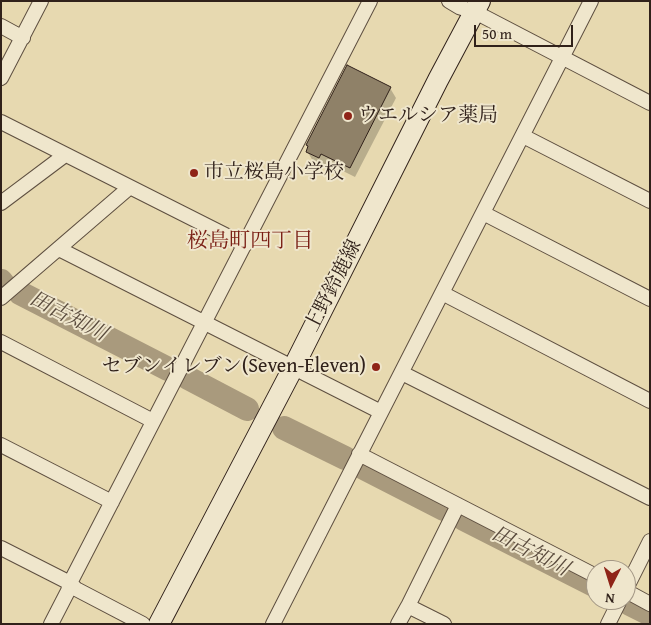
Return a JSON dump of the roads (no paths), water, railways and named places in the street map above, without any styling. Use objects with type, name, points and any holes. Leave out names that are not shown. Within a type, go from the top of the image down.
[{"type":"main road","name":"上野鈴鹿線","points":[[159,624],[294,368],[438,80],[478,7]]},
{"type":"street","points":[[1,78],[41,1]]},
{"type":"street","points":[[51,624],[68,591],[70,583],[370,1]]},
{"type":"street","points":[[449,1],[460,7],[478,7],[562,58],[650,103]]},
{"type":"street","points":[[273,624],[591,1]]},
{"type":"street","points":[[1,26],[23,38]]},
{"type":"street","points":[[1,122],[245,246]]},
{"type":"street","points":[[523,136],[650,201]]},
{"type":"street","points":[[1,203],[65,155]]},
{"type":"street","points":[[1,298],[130,187]]},
{"type":"street","points":[[483,213],[650,299]]},
{"type":"street","points":[[59,249],[381,412]]},
{"type":"street","points":[[442,293],[650,401]]},
{"type":"street","points":[[1,342],[153,421]]},
{"type":"street","points":[[402,373],[650,498]]},
{"type":"street","points":[[1,445],[112,502]]},
{"type":"street","points":[[359,454],[586,571]]},
{"type":"street","points":[[398,624],[458,505]]},
{"type":"street","points":[[636,570],[650,541]]},
{"type":"street","points":[[1,548],[70,583],[76,589],[143,624]]},
{"type":"street","points":[[636,596],[650,604]]},
{"type":"street","points":[[408,606],[444,624]]},
{"type":"street","points":[[608,624],[615,610]]},
{"type":"waterway","name":"田古知川","points":[[1,281],[4,285]]},
{"type":"waterway","name":"田古知川","points":[[20,293],[168,369]]},
{"type":"waterway","name":"田古知川","points":[[188,378],[247,409]]},
{"type":"waterway","name":"田古知川","points":[[284,428],[345,458]]},
{"type":"waterway","name":"田古知川","points":[[364,468],[444,509]]},
{"type":"waterway","name":"田古知川","points":[[464,519],[586,581]]},
{"type":"waterway","name":"田古知川","points":[[636,607],[650,614]]},
{"type":"place","name":"ウエルシア薬局","points":[[348,116]]},
{"type":"place","name":"市立桜島小学校","points":[[194,173]]},
{"type":"place","name":"セブンイレブン(Seven-Eleven)","points":[[376,367]]},
{"type":"district","name":"桜島町四丁目","points":[[250,242]]}]
